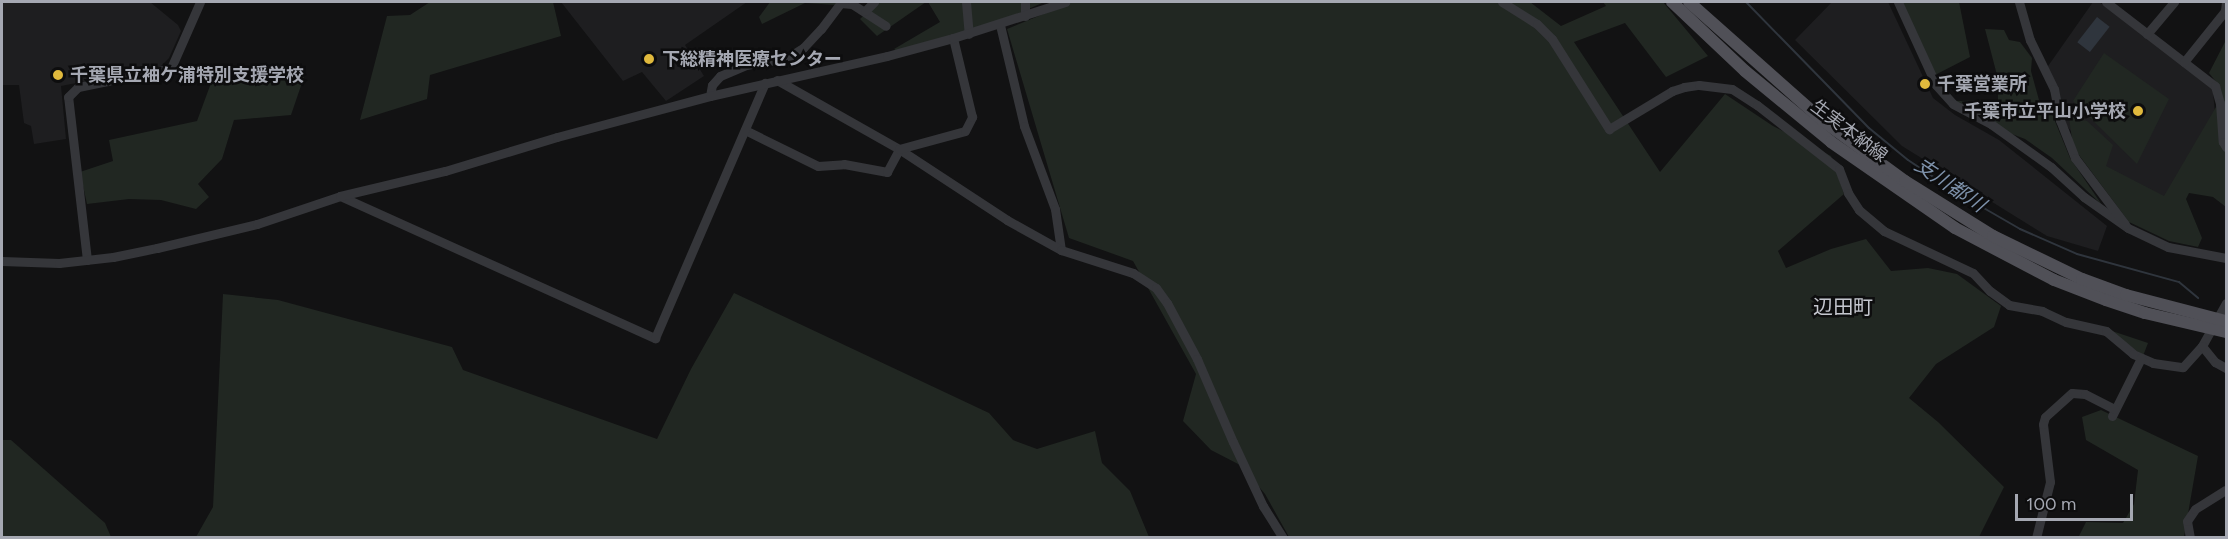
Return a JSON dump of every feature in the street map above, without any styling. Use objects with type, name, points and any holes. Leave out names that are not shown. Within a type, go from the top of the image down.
[{"type":"main road","name":"生実本納線","points":[[1672,2],[1745,71],[1830,142],[1955,228],[2054,280],[2145,313],[2218,324]]},
{"type":"main road","name":"生実本納線","points":[[1689,2],[1823,121],[1905,181],[1992,236],[2082,279],[2218,324],[2226,332]]},
{"type":"street","points":[[87,260],[68,97],[78,87],[171,68],[200,2]]},
{"type":"street","points":[[710,96],[712,85],[720,76],[747,65],[787,58],[803,48],[821,29],[840,2],[852,4],[866,11],[886,26]]},
{"type":"street","points":[[866,11],[874,2]]},
{"type":"street","points":[[966,2],[969,34]]},
{"type":"street","points":[[1024,2],[1024,16]]},
{"type":"street","points":[[2,261],[87,260],[157,248],[257,224],[340,196],[445,171],[557,137],[710,96],[887,56],[969,34],[1065,2]]},
{"type":"street","points":[[1502,2],[1537,24],[1552,39],[1609,129],[1684,87],[1717,85],[1732,89],[1758,105],[1839,169],[1859,210],[1884,231],[1973,273],[1990,291],[2009,305],[2042,311],[2066,322],[2106,331],[2141,358],[2183,367],[2218,324],[2226,303]]},
{"type":"street","points":[[1898,2],[1936,85],[1947,99],[1991,124],[2051,167],[2084,197],[2128,228],[2168,247],[2226,258]]},
{"type":"street","points":[[2019,2],[2030,40],[2057,97],[2060,120],[2075,158],[2128,228]]},
{"type":"street","points":[[2147,34],[2174,2]]},
{"type":"street","points":[[2184,62],[2224,10],[2226,2]]},
{"type":"street","points":[[2112,3],[2147,34],[2215,86],[2220,103],[2223,142],[2226,147]]},
{"type":"street","points":[[1000,25],[1024,126],[1055,209],[1061,250]]},
{"type":"street","points":[[745,130],[818,166],[844,164],[887,172],[899,149],[965,131],[972,117],[953,38]]},
{"type":"street","points":[[777,80],[899,149],[1007,220],[1061,250],[1133,273],[1147,280],[1167,303],[1197,359],[1263,506],[1283,537]]},
{"type":"street","points":[[340,196],[655,338],[765,83]]},
{"type":"street","points":[[2202,346],[2215,362],[2226,368]]},
{"type":"street","points":[[2036,537],[2050,482],[2043,424],[2045,417],[2072,393],[2085,394],[2113,412],[2141,358]]},
{"type":"street","points":[[2190,537],[2187,521],[2195,509],[2226,490]]},
{"type":"shaded area","name":"千葉県立袖ケ浦特別支援学校","points":[[2,2],[150,2],[178,25],[181,31],[169,58],[161,66],[61,86],[66,139],[34,144],[31,126],[24,123],[19,85],[2,85]]},
{"type":"shaded area","points":[[430,2],[553,2],[561,36],[430,75],[427,99],[360,120],[387,16],[410,15]]},
{"type":"shaded area","name":"下総精神医療センター","points":[[561,2],[747,2],[685,45],[704,76],[666,101],[642,72],[623,81]]},
{"type":"shaded area","points":[[770,2],[836,2],[836,5],[805,3],[762,24],[759,17]]},
{"type":"shaded area","points":[[878,2],[926,2],[877,36],[860,19]]},
{"type":"shaded area","points":[[928,2],[1042,3],[1008,18],[901,54],[894,49],[940,22]]},
{"type":"shaded area","points":[[1073,2],[1530,2],[1561,26],[1606,6],[1603,2],[1663,2],[1708,56],[1666,77],[1625,23],[1574,42],[1660,172],[1725,94],[1773,126],[1831,156],[1844,194],[1778,251],[1786,268],[1831,249],[1866,239],[1891,271],[1928,268],[1957,274],[2001,306],[1994,327],[1936,364],[1909,398],[1938,422],[2004,487],[1979,537],[1289,537],[1265,494],[1240,465],[1211,450],[1183,421],[1196,374],[1133,261],[1069,238],[1007,29]]},
{"type":"shaded area","name":"千葉営業所","points":[[1832,2],[1888,2],[1933,98],[1955,115],[1999,140],[2107,226],[2098,251],[2047,236],[1902,146],[1795,40]]},
{"type":"shaded area","points":[[1902,2],[1959,2],[1970,57],[1935,75]]},
{"type":"shaded area","name":"千葉市立平山小学校","points":[[2093,2],[2099,2],[2212,84],[2219,149],[2226,163],[2201,171],[2168,204],[2106,179],[2062,119],[2046,69]]},
{"type":"shaded area","points":[[2097,17],[2110,27],[2090,52],[2077,42]]},
{"type":"shaded area","points":[[1985,29],[2004,30],[2009,40],[2020,42],[2032,58],[2031,71],[2039,100],[2050,109],[2070,158],[2102,205],[2052,158],[2025,139],[1988,125],[1954,101],[1998,100],[1998,79]]},
{"type":"shaded area","points":[[2226,40],[2226,207],[2213,197],[2189,193],[2186,199],[2202,238],[2198,247],[2169,241],[2129,222],[2073,147],[2069,117],[2087,121],[2113,145],[2106,166],[2164,196],[2216,107],[2220,94],[2217,83],[2209,73]]},
{"type":"shaded area","points":[[2104,53],[2169,99],[2137,164],[2073,101]]},
{"type":"shaded area","points":[[305,74],[291,115],[234,120],[222,159],[198,184],[209,197],[196,209],[161,200],[129,199],[87,204],[80,172],[113,161],[109,140],[197,121],[211,83]]},
{"type":"shaded area","points":[[734,293],[989,413],[1013,440],[1037,449],[1095,431],[1102,463],[1130,491],[1149,537],[196,537],[213,507],[223,294],[278,300],[452,347],[463,370],[657,439],[691,369]]},
{"type":"shaded area","points":[[2109,330],[2148,343],[2143,356]]},
{"type":"shaded area","points":[[2101,410],[2198,456],[2184,537],[2078,538],[2086,522],[2123,523],[2134,504],[2138,470],[2086,440],[2082,417]]},
{"type":"shaded area","points":[[2,440],[11,440],[105,523],[111,537],[2,537]]},
{"type":"waterway","name":"支川都川","points":[[1746,2],[1869,128],[1908,160],[1956,192],[2020,229],[2077,254],[2179,282],[2198,298]]},
{"type":"place","name":"下総精神医療センター","points":[[649,59]]},
{"type":"place","name":"千葉県立袖ケ浦特別支援学校","points":[[58,75]]},
{"type":"place","name":"千葉営業所","points":[[1925,84]]},
{"type":"place","name":"千葉市立平山小学校","points":[[2138,111]]},
{"type":"district","name":"辺田町","points":[[1843,307]]}]
